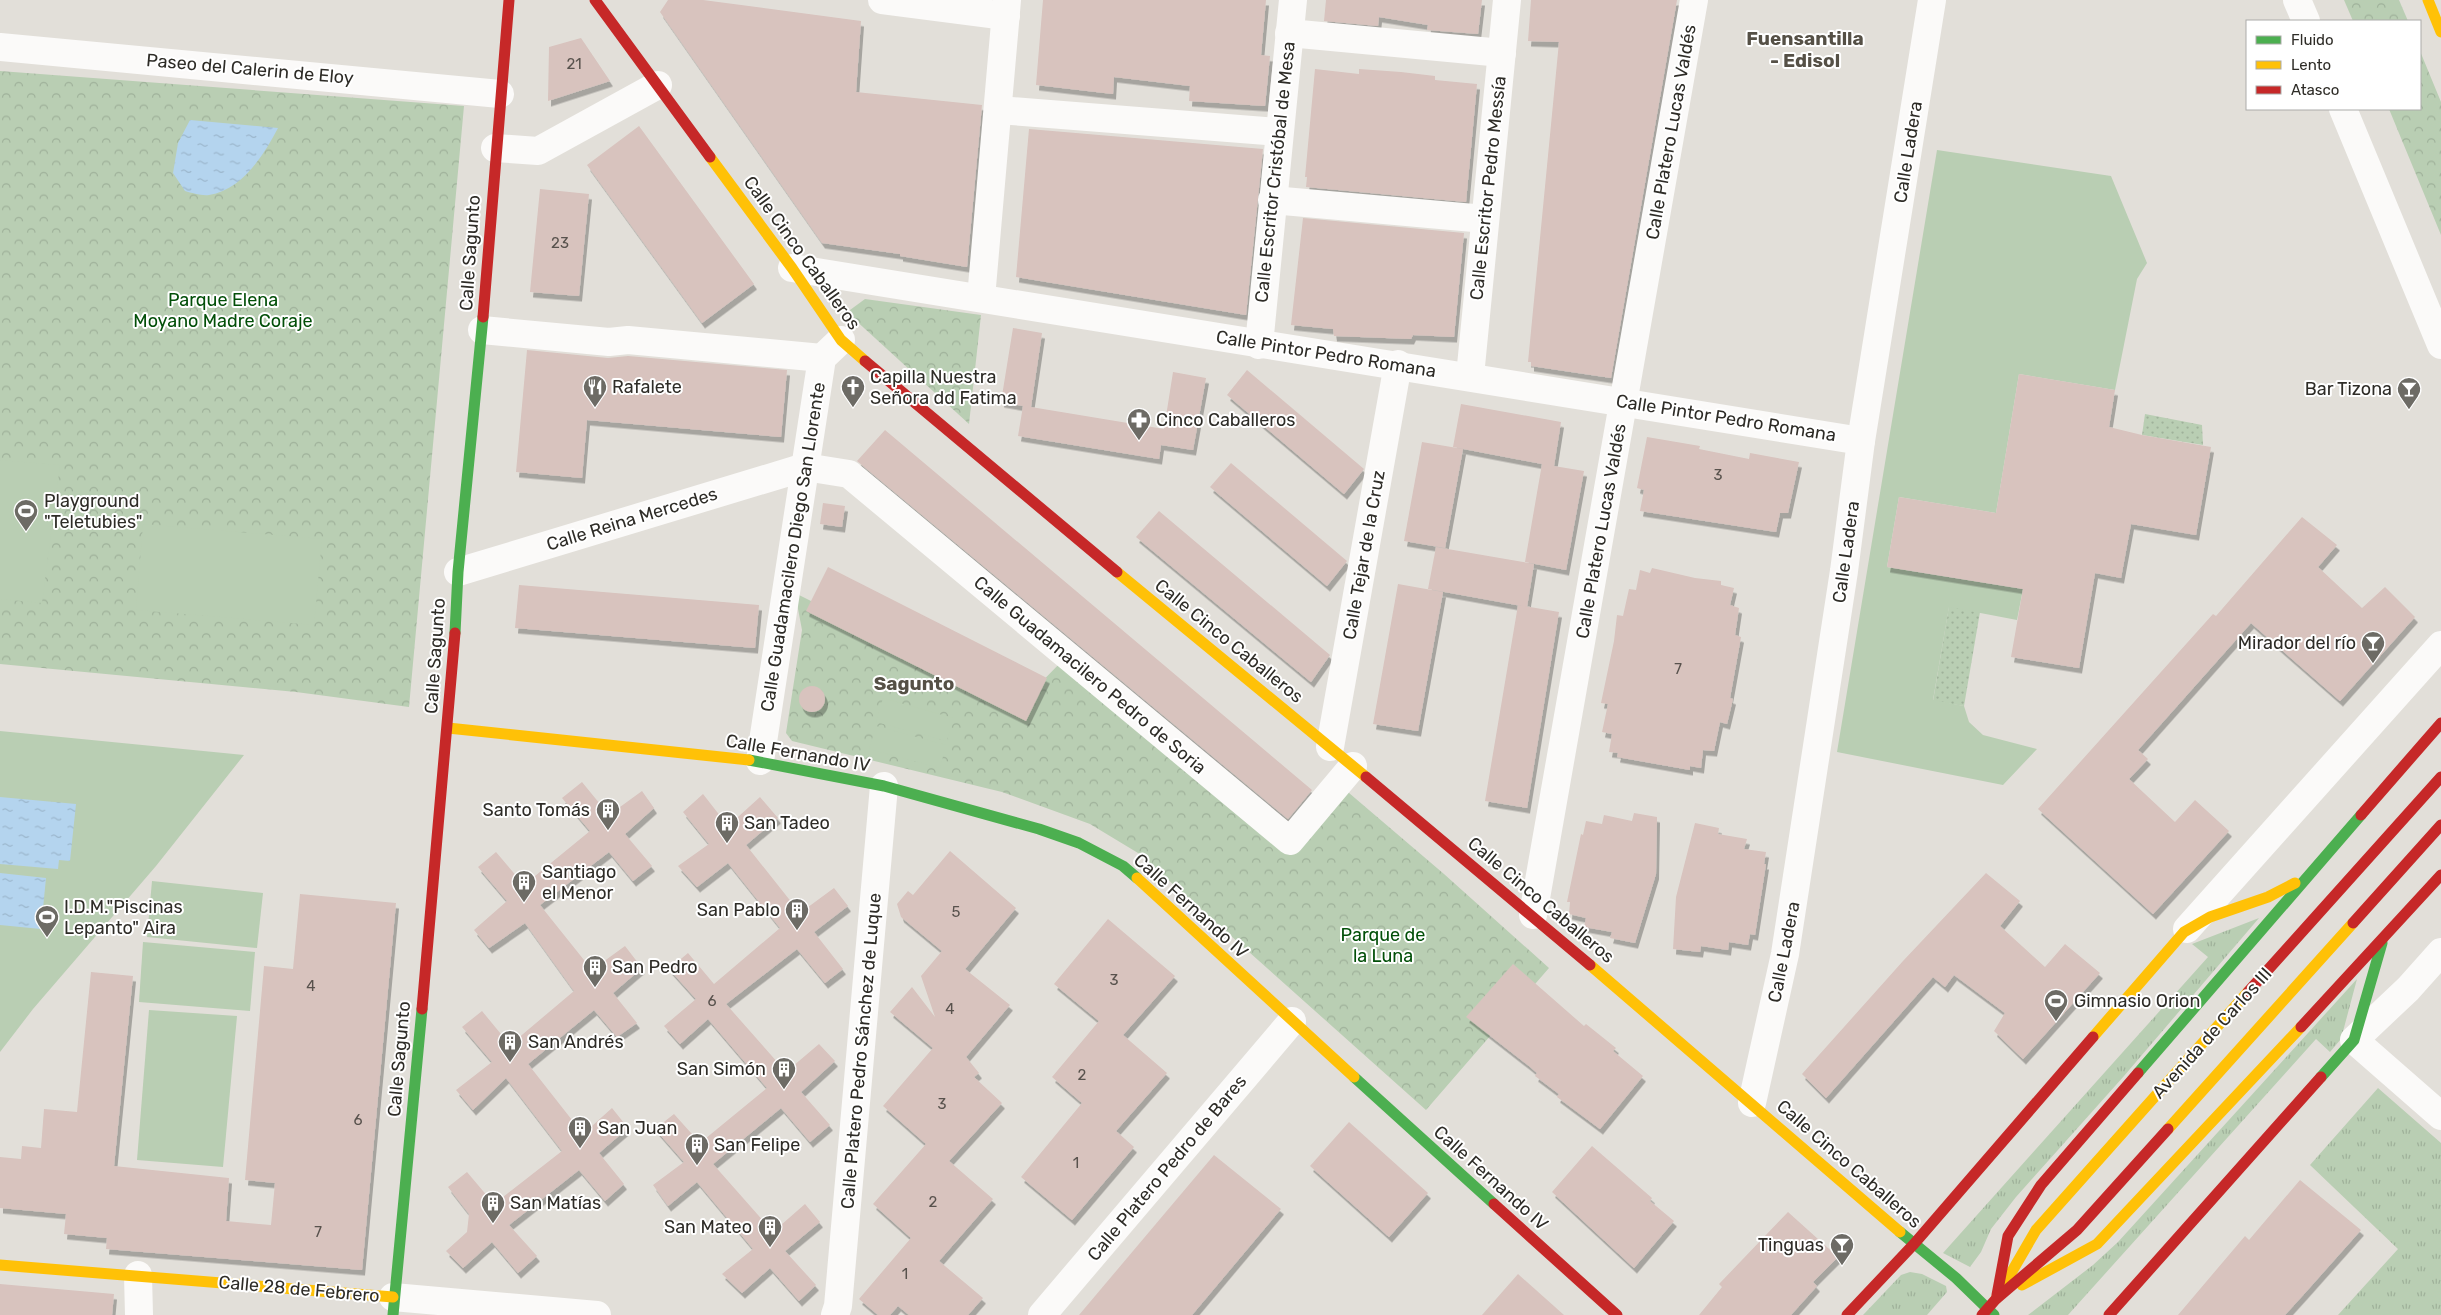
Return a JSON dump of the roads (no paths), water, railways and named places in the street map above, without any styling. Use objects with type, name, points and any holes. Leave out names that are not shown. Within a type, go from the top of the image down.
[{"type":"street","name":"Calle Sagunto","points":[[394,1306],[454,669],[458,572],[482,330],[495,148],[509,0]]},
{"type":"street","name":"Calle Cinco Caballeros","points":[[595,0],[792,268],[832,349],[904,396],[1330,746],[1533,915],[1914,1244]]},
{"type":"street","points":[[883,0],[1006,8],[981,298]]},
{"type":"street","name":"Calle Escritor Cristóbal de Mesa","points":[[1259,345],[1292,0]]},
{"type":"street","name":"Calle Escritor Pedro Messía","points":[[1470,376],[1507,0]]},
{"type":"street","name":"Calle Platero Lucas Valdés","points":[[1533,915],[1694,0]]},
{"type":"street","name":"Calle Ladera","points":[[1752,1103],[1787,944],[1844,571],[1861,441],[1932,0]]},
{"type":"street","points":[[2297,0],[2306,20]]},
{"type":"street","points":[[2428,0],[2441,32]]},
{"type":"street","points":[[1289,33],[1502,53]]},
{"type":"street","name":"Paseo del Calerin de Eloy","points":[[0,47],[500,94]]},
{"type":"street","points":[[495,148],[538,152],[658,85]]},
{"type":"street","points":[[998,110],[1278,132]]},
{"type":"street","points":[[2343,110],[2441,345]]},
{"type":"street","points":[[1272,200],[1485,219]]},
{"type":"street","name":"Calle Pintor Pedro Romana","points":[[792,268],[1259,345],[1398,364],[1861,441]]},
{"type":"street","points":[[482,330],[609,342],[628,340],[832,349]]},
{"type":"street","name":"Calle Guadamacilero Diego San Llorente","points":[[760,761],[805,467],[832,349]]},
{"type":"street","name":"Calle Tejar de la Cruz","points":[[1330,746],[1398,364]]},
{"type":"street","name":"Calle Reina Mercedes","points":[[458,572],[805,467]]},
{"type":"street","name":"Calle Guadamacilero Pedro de Soria","points":[[805,467],[849,474],[1290,842],[1353,766]]},
{"type":"street","name":"Avenida de Carlos III","points":[[1847,1315],[1914,1244],[2184,932],[2441,645]]},
{"type":"street","name":"Avenida de Carlos III","points":[[1996,1299],[2008,1236],[2041,1185],[2441,723]]},
{"type":"street","name":"Calle Fernando IV","points":[[448,728],[760,761],[884,786],[1038,829],[1079,843],[1122,866],[1156,893],[1292,1021],[1617,1315]]},
{"type":"street","name":"Avenida de Carlos III","points":[[1914,1244],[1956,1278],[1988,1313],[2036,1230],[2441,777]]},
{"type":"street","name":"Calle Platero Pedro Sánchez de Luque","points":[[836,1315],[884,786]]},
{"type":"street","name":"Avenida de Carlos III","points":[[1996,1299],[2077,1230],[2441,825]]},
{"type":"street","name":"Avenida de Carlos III","points":[[2184,932],[2198,922],[2276,896],[2318,866]]},
{"type":"street","name":"Avenida de Carlos III","points":[[1996,1299],[2097,1244],[2205,1131],[2441,875]]},
{"type":"street","name":"Avenida de Carlos III","points":[[2354,1040],[2383,936]]},
{"type":"street","name":"Avenida de Carlos III","points":[[2109,1315],[2354,1040],[2408,989],[2441,952]]},
{"type":"street","name":"Calle Platero Pedro de Bares","points":[[1042,1315],[1292,1021]]},
{"type":"street","points":[[2354,1040],[2441,1116]]},
{"type":"street","name":"Calle 28 de Febrero","points":[[0,1265],[138,1275],[394,1306],[597,1315]]},
{"type":"street","points":[[138,1275],[139,1315]]},
{"type":"water","points":[[190,120],[278,128],[259,160],[242,179],[221,192],[203,195],[185,191],[173,173],[178,143]]},
{"type":"water","points":[[0,797],[76,804],[70,861],[59,860],[58,869],[0,864]]},
{"type":"water","points":[[0,873],[46,878],[41,929],[0,925]]},
{"type":"place","name":"Rafalete","points":[[595,408]]},
{"type":"place","name":"Capilla Nuestra Señora dd Fatima","points":[[853,408]]},
{"type":"place","name":"Bar Tizona","points":[[2409,410]]},
{"type":"place","name":"Cinco Caballeros","points":[[1139,441]]},
{"type":"place","name":"Playground \"Teletubies\"","points":[[26,532]]},
{"type":"place","name":"Mirador del río","points":[[2373,664]]},
{"type":"place","name":"Santo Tomás","points":[[608,831]]},
{"type":"place","name":"San Tadeo","points":[[727,844]]},
{"type":"place","name":"Santiago el Menor","points":[[524,903]]},
{"type":"place","name":"San Pablo","points":[[797,931]]},
{"type":"place","name":"I.D.M.\"Piscinas Lepanto\" Aira","points":[[47,938]]},
{"type":"place","name":"San Pedro","points":[[595,988]]},
{"type":"place","name":"Gimnasio Orion","points":[[2056,1022]]},
{"type":"place","name":"San Andrés","points":[[510,1063]]},
{"type":"place","name":"San Simón","points":[[784,1090]]},
{"type":"place","name":"San Juan","points":[[580,1149]]},
{"type":"place","name":"San Felipe","points":[[697,1166]]},
{"type":"place","name":"San Matías","points":[[493,1224]]},
{"type":"place","name":"San Mateo","points":[[770,1248]]},
{"type":"place","name":"Tinguas","points":[[1842,1266]]},
{"type":"district","name":"Fuensantilla - Edisol","points":[[1805,49]]},
{"type":"district","name":"Sagunto","points":[[914,683]]},
{"type":"park label","name":"Parque Elena Moyano Madre Coraje","points":[[223,310]]},
{"type":"park label","name":"Parque de la Luna","points":[[1383,945]]}]
